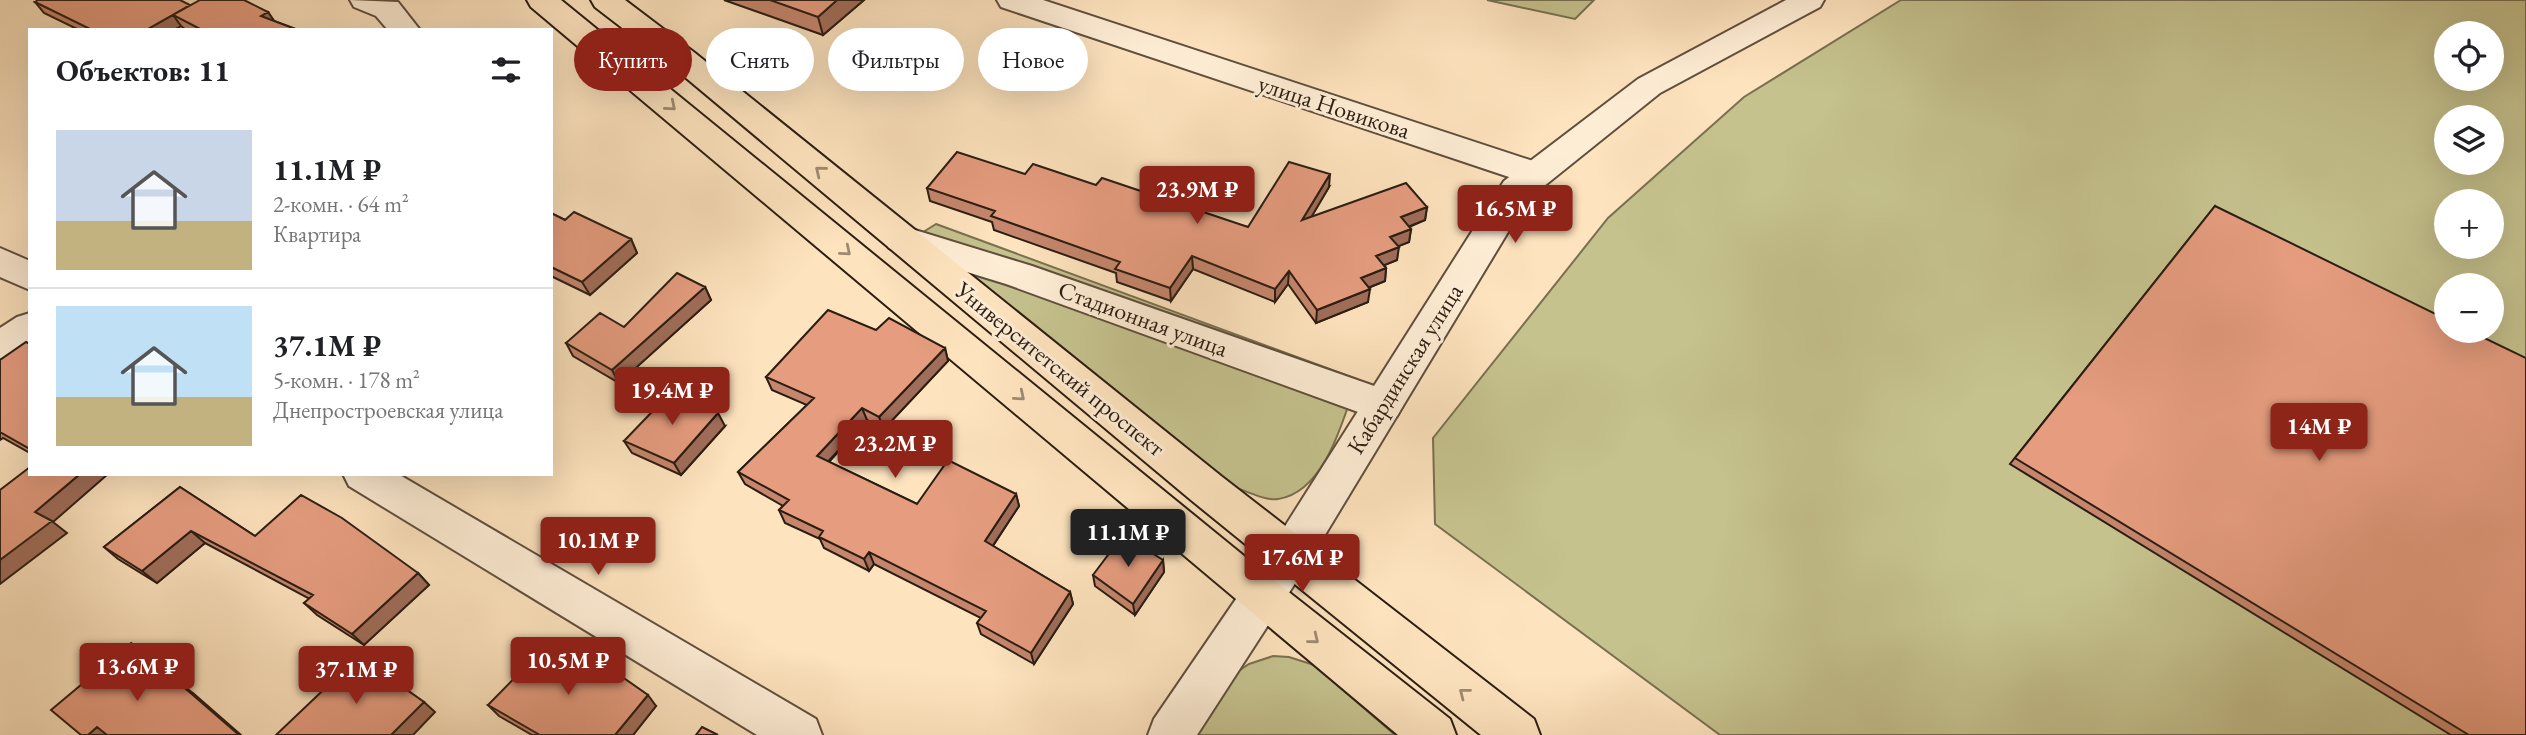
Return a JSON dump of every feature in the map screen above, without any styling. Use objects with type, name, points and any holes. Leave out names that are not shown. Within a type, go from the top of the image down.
[{"type":"highway","name":"Университетский проспект","points":[[542,0],[1261,596],[1433,735]]},
{"type":"highway","name":"Университетский проспект","points":[[606,0],[684,60],[1290,555],[1517,735]]},
{"type":"street","name":"улица Новикова","points":[[1012,0],[1536,174]]},
{"type":"street","name":"Кабардинская улица","points":[[1171,735],[1290,555],[1516,190],[1649,86],[1809,0]]},
{"type":"street","name":"Стадионная улица","points":[[902,239],[1019,275],[1383,405]]},
{"type":"street","points":[[0,261],[28,276]]},
{"type":"street","points":[[0,348],[28,328]]},
{"type":"street","points":[[366,476],[799,735]]},
{"type":"shaded area","points":[[1487,0],[1594,0],[1575,19]]},
{"type":"shaded area","points":[[1901,0],[2526,0],[2526,735],[1720,735],[1435,524],[1433,438],[1608,218],[1744,97]]},
{"type":"shaded area","points":[[936,224],[1357,379],[1339,432],[1321,468],[1309,483],[1295,493],[1278,499],[1237,488],[920,234]]},
{"type":"shaded area","points":[[1273,656],[1289,657],[1314,665],[1395,735],[1191,735],[1231,676],[1249,664]]},
{"type":"building","points":[[180,0],[190,5],[150,28],[88,28],[35,2]]},
{"type":"building","points":[[200,0],[244,0],[268,12],[261,16],[293,28],[198,28],[173,15]]},
{"type":"building","points":[[770,0],[837,0],[818,17]]},
{"type":"building","points":[[957,152],[1025,174],[1033,164],[1096,185],[1102,178],[1248,227],[1289,162],[1330,174],[1302,220],[1406,183],[1427,207],[1401,217],[1411,229],[1390,237],[1399,247],[1376,256],[1386,268],[1361,278],[1370,289],[1317,310],[1289,271],[1275,289],[1192,256],[1170,288],[1115,269],[1120,262],[991,216],[995,211],[927,188]]},
{"type":"building","points":[[2215,206],[2434,313],[2434,343],[2495,343],[2526,358],[2526,735],[2469,735],[2015,458]]},
{"type":"building","points":[[574,212],[631,239],[582,282],[553,268],[553,214],[565,220]]},
{"type":"building","points":[[677,273],[705,287],[612,370],[566,343],[600,313],[624,327]]},
{"type":"building","points":[[828,310],[876,330],[889,318],[945,348],[879,417],[862,408],[817,456],[917,504],[948,460],[1016,494],[985,541],[1070,592],[1031,653],[977,623],[986,611],[869,552],[864,559],[819,537],[823,531],[779,510],[789,500],[738,472],[814,398],[766,377]]},
{"type":"building","points":[[28,343],[28,448],[0,432],[0,360]]},
{"type":"building","points":[[672,391],[718,413],[674,463],[624,441]]},
{"type":"building","points":[[28,469],[28,476],[78,476],[35,512],[52,521],[0,560],[0,490]]},
{"type":"building","points":[[180,487],[255,536],[301,495],[342,518],[418,573],[352,634],[304,603],[313,595],[191,531],[142,571],[104,547]]},
{"type":"building","points":[[1123,535],[1163,560],[1133,604],[1093,575]]},
{"type":"building","points":[[552,640],[601,674],[608,667],[648,695],[615,735],[540,735],[488,705]]},
{"type":"building","points":[[131,643],[176,685],[179,683],[239,735],[107,735],[97,727],[88,735],[81,735],[51,710]]},
{"type":"building","points":[[359,656],[424,702],[391,735],[276,735]]},
{"type":"building","points":[[702,727],[718,735],[696,735]]}]
